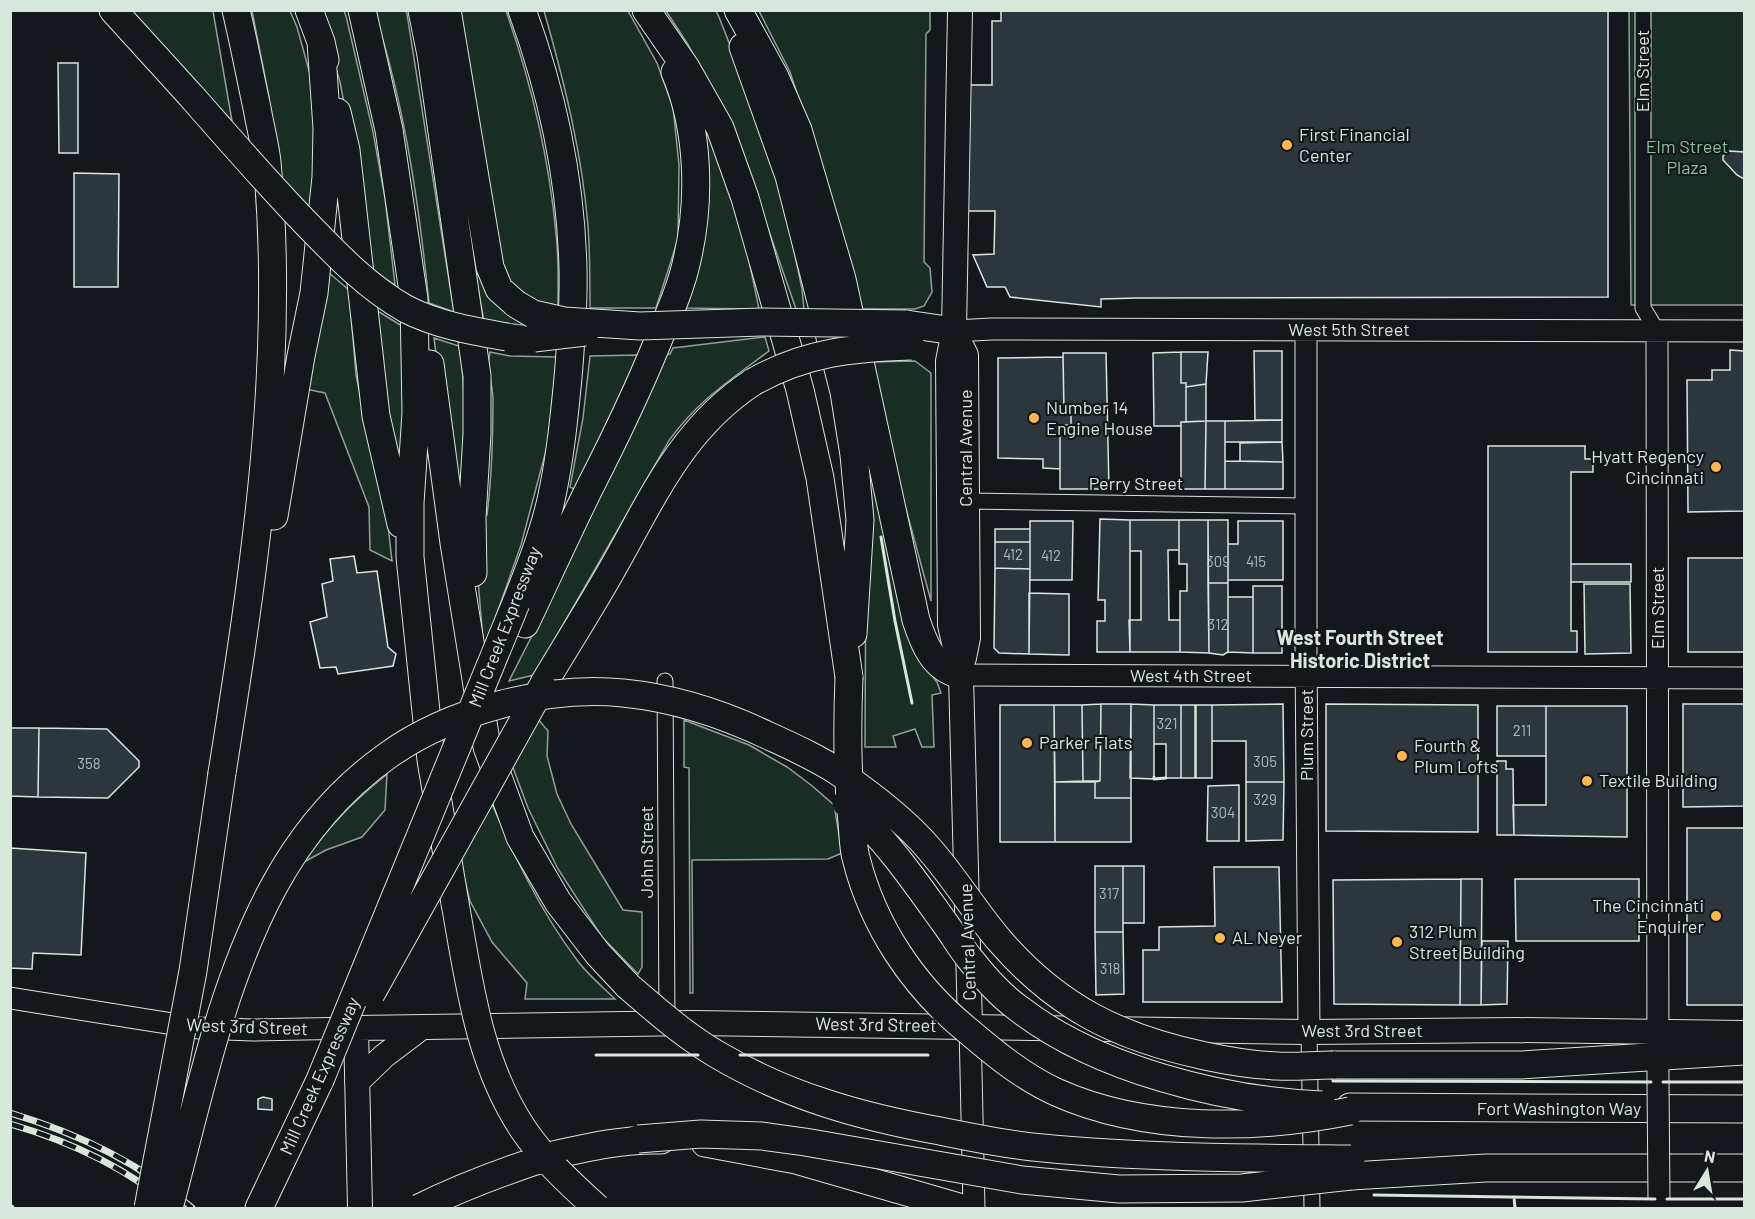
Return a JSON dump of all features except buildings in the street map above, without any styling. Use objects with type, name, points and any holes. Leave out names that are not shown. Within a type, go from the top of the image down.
[{"type":"highway","points":[[113,10],[251,165],[332,251],[381,294],[408,310],[444,324],[464,330],[534,338],[640,326],[762,322],[908,335],[929,344],[954,331]]},
{"type":"highway","points":[[148,1209],[193,971],[238,673],[261,490],[271,386],[273,282],[267,160],[236,10]]},
{"type":"highway","points":[[309,10],[321,42],[346,150],[376,416],[398,515],[410,557]]},
{"type":"highway","points":[[362,10],[389,130],[414,298],[416,413],[410,502],[410,557],[431,760],[478,1024],[498,1082],[523,1128],[537,1148],[597,1209]]},
{"type":"highway","points":[[422,10],[431,55],[477,376],[477,434],[472,518],[473,658]]},
{"type":"highway","points":[[447,10],[490,267],[499,289],[516,304],[533,314],[564,321],[640,326]]},
{"type":"highway","name":"Mill Creek Expressway","points":[[259,1209],[320,1080],[458,745],[520,614],[530,567],[555,481],[563,438],[573,304],[572,231],[561,153],[545,86],[522,10]]},
{"type":"highway","points":[[520,614],[622,425],[672,307],[687,260],[696,182],[693,141],[679,81],[645,10]]},
{"type":"highway","points":[[645,10],[686,68],[720,128],[746,198],[800,390],[820,478],[849,677]]},
{"type":"highway","points":[[728,10],[789,176],[844,392],[854,455],[860,520],[854,632],[849,677],[847,744],[849,801],[855,857],[879,922],[909,971],[947,1014],[1000,1059],[1056,1092],[1137,1117],[1186,1123],[1262,1124],[1311,1119],[1358,1109]]},
{"type":"highway","points":[[738,10],[775,77],[798,130],[842,279],[916,620],[923,641],[939,665],[961,675]]},
{"type":"highway","points":[[238,673],[277,503],[301,356],[314,293],[326,177],[327,128],[321,42]]},
{"type":"highway","points":[[400,207],[421,298],[454,543],[488,747],[520,837],[558,902],[576,928],[628,987],[679,1030],[726,1060],[789,1091],[827,1105],[869,1117],[1041,1148],[1351,1167],[1744,1168]]},
{"type":"highway","points":[[320,1080],[395,952],[544,683],[681,452],[696,432],[721,405],[753,382],[784,366],[824,353],[861,348],[908,335]]},
{"type":"highway","points":[[169,1209],[221,1016],[255,926],[288,861],[320,817],[349,788],[404,744],[464,717],[520,699],[575,692],[621,693],[662,699],[716,714],[749,726],[808,754],[837,771],[916,835],[934,854],[984,922],[1020,962],[1058,996],[1089,1016],[1146,1042],[1219,1059],[1276,1066],[1521,1065],[1744,1051]]},
{"type":"highway","points":[[716,714],[770,742],[816,774],[855,810],[895,854],[969,958],[991,983],[1018,1008],[1054,1032],[1090,1050],[1184,1084],[1290,1104],[1358,1109]]},
{"type":"highway","name":"Fort Washington Way","points":[[1358,1109],[1744,1109]]},
{"type":"highway","points":[[419,1209],[454,1191],[554,1155],[638,1139],[701,1134],[762,1136],[1022,1180],[1119,1190],[1242,1188],[1351,1167]]},
{"type":"highway","points":[[638,1139],[704,1143],[796,1160],[962,1209]]},
{"type":"main road","name":"Central Avenue","points":[[960,10],[954,331],[948,361],[950,625],[961,675],[970,1026]]},
{"type":"main road","name":"Central Avenue","points":[[954,331],[966,355],[968,638],[961,675]]},
{"type":"main road","name":"West 3rd Street","points":[[356,1028],[667,1023],[1309,1032],[1516,1030],[1658,1057],[1744,1033]]},
{"type":"main road","points":[[356,1028],[360,1209]]},
{"type":"main road","points":[[357,1082],[384,1056],[421,1028]]},
{"type":"street","name":"Elm Street","points":[[1643,10],[1643,308],[1657,331],[1659,1204]]},
{"type":"street","name":"Plum Street","points":[[1306,330],[1309,1032]]},
{"type":"street","name":"West 5th Street","points":[[954,331],[1744,331]]},
{"type":"street","name":"Perry Street","points":[[966,501],[1306,506]]},
{"type":"street","name":"West 4th Street","points":[[961,675],[1744,678]]},
{"type":"street","name":"John Street","points":[[665,681],[667,1023]]},
{"type":"street","name":"West 3rd Street","points":[[10,998],[198,1028],[253,1030],[356,1028]]},
{"type":"street","name":"Central Avenue","points":[[970,1026],[974,1209]]},
{"type":"street","points":[[1309,1032],[1312,1209]]},
{"type":"green space","points":[[130,11],[213,11],[232,121]]},
{"type":"green space","points":[[252,11],[290,11],[297,27],[316,96],[315,213],[275,171],[269,97]]},
{"type":"green space","points":[[319,11],[344,11],[346,16],[373,132],[385,198],[395,285],[368,267],[352,145],[340,82]]},
{"type":"green space","points":[[374,11],[406,11],[407,14],[454,312],[429,303],[421,229],[409,156],[394,83]]},
{"type":"green space","points":[[455,11],[506,11],[531,93],[549,177],[557,243],[558,308],[528,296],[503,275]]},
{"type":"green space","points":[[544,11],[628,11],[657,63],[673,107],[679,165],[678,239],[656,308],[590,308],[589,236],[577,144]]},
{"type":"green space","points":[[666,11],[716,11],[719,17],[775,160],[802,289],[804,309],[796,309],[755,191],[721,104]]},
{"type":"green space","points":[[759,11],[930,11],[930,30],[926,34],[924,262],[930,268],[932,292],[924,306],[915,309],[859,309],[836,212],[790,72]]},
{"type":"green space","name":"Elm Street Plaza","points":[[1629,11],[1744,11],[1744,305],[1631,305]]},
{"type":"green space","points":[[702,117],[742,227],[759,309],[679,308]]},
{"type":"green space","points":[[474,268],[491,296],[533,326],[484,321]]},
{"type":"green space","points":[[328,272],[349,290],[356,375],[373,461],[385,499],[392,561],[370,550],[369,507],[325,393],[305,389]]},
{"type":"green space","points":[[371,307],[402,326],[406,382],[401,458],[396,458]]},
{"type":"green space","points":[[765,337],[769,351],[704,401],[670,439],[534,675],[509,681],[540,620],[664,355],[670,354],[673,348]]},
{"type":"green space","points":[[434,338],[459,346],[464,397],[461,482],[452,482]]},
{"type":"green space","points":[[490,352],[510,356],[557,357],[548,443],[521,545],[485,647],[478,580],[480,515],[487,515],[492,456],[493,398],[489,370]]},
{"type":"green space","points":[[638,355],[576,490],[570,487],[583,418],[590,356]]},
{"type":"green space","points":[[915,361],[931,373],[931,601],[903,498],[872,362]]},
{"type":"green space","points":[[859,408],[930,673],[941,693],[932,695],[934,747],[922,747],[915,729],[893,736],[896,747],[865,747],[866,531]]},
{"type":"green space","points":[[538,719],[548,731],[547,756],[557,794],[571,824],[623,910],[642,912],[642,967],[638,974],[602,937],[558,869],[528,808],[512,765]]},
{"type":"green space","points":[[684,720],[749,745],[787,767],[811,785],[834,805],[842,853],[828,859],[692,860],[693,993],[690,993],[689,768],[684,767]]},
{"type":"green space","points":[[387,774],[385,810],[362,837],[326,850],[304,862],[342,815]]},
{"type":"green space","points":[[491,802],[519,863],[551,922],[581,965],[615,999],[525,999],[527,983],[492,942],[470,901],[459,858]]},
{"type":"railway","points":[[10,1113],[59,1130],[107,1151],[151,1177],[192,1208]]},
{"type":"railway","points":[[10,1124],[54,1139],[97,1158],[137,1181],[174,1208]]},
{"type":"wall","points":[[881,537],[912,703]]},
{"type":"wall","points":[[1154,777],[1154,779],[1166,778]]},
{"type":"wall","points":[[596,1055],[698,1055]]},
{"type":"wall","points":[[740,1055],[928,1055]]},
{"type":"wall","points":[[1333,1081],[1651,1082]]},
{"type":"wall","points":[[1663,1082],[1744,1082]]},
{"type":"wall","points":[[1374,1195],[1655,1199]]},
{"type":"wall","points":[[1514,1197],[1515,1208]]},
{"type":"wall","points":[[1667,1199],[1744,1199]]},
{"type":"place","name":"First Financial Center","points":[[1287,145]]},
{"type":"place","name":"Number 14 Engine House","points":[[1034,418]]},
{"type":"place","name":"Hyatt Regency Cincinnati","points":[[1716,467]]},
{"type":"place","name":"Parker Flats","points":[[1027,743]]},
{"type":"place","name":"Fourth & Plum Lofts","points":[[1402,756]]},
{"type":"place","name":"Textile Building","points":[[1587,781]]},
{"type":"place","name":"The Cincinnati Enquirer","points":[[1716,916]]},
{"type":"place","name":"AL Neyer","points":[[1220,938]]},
{"type":"place","name":"312 Plum Street Building","points":[[1397,942]]},
{"type":"district","name":"West Fourth Street Historic District","points":[[1360,650]]}]
